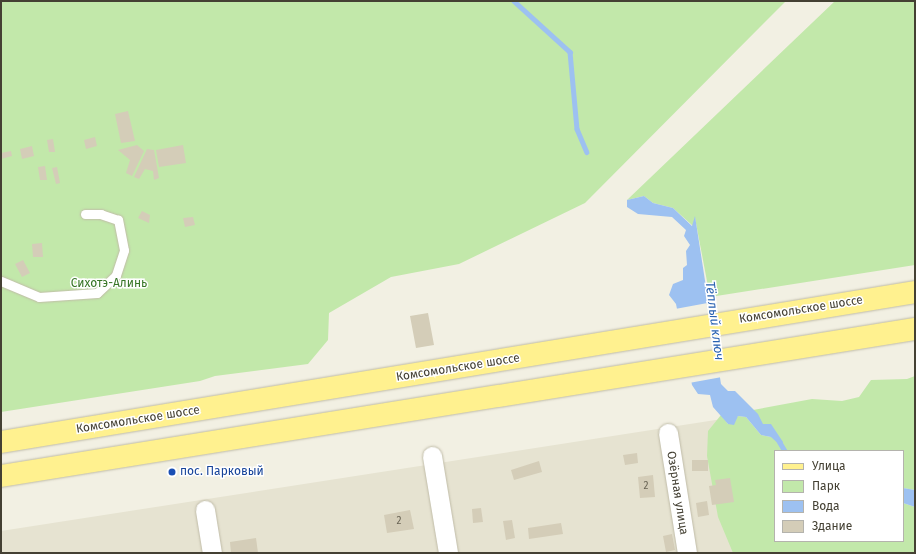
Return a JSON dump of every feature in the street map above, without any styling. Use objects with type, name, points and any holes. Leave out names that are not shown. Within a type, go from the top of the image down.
[{"type":"main road","name":"Комсомольское шоссе","points":[[1,442],[915,292]]},
{"type":"main road","points":[[1,476],[915,329]]},
{"type":"street","name":"Озёрная улица","points":[[668,433],[687,553]]},
{"type":"street","points":[[433,464],[448,553]]},
{"type":"street","points":[[205,510],[212,553]]},
{"type":"lane","points":[[1,281],[39,297],[97,293],[116,275],[124,250],[118,220],[101,214],[85,214]]},
{"type":"shaded area","points":[[722,419],[774,539],[774,542],[859,553],[1,553],[1,531]]},
{"type":"green space","name":"Сихотэ-Алинь","points":[[1,1],[786,1],[585,203],[459,264],[391,277],[329,313],[328,340],[308,364],[215,376],[200,381],[1,412]]},
{"type":"green space","points":[[835,1],[915,1],[915,265],[710,297],[695,218],[693,226],[673,208],[653,203],[644,196],[627,200]]},
{"type":"green space","points":[[915,376],[915,490],[904,488],[904,450],[774,450],[774,542],[904,542],[904,503],[915,507],[915,553],[733,553],[718,517],[707,456],[708,431],[721,415],[728,424],[738,416],[746,417],[761,435],[771,437],[753,410],[812,399],[842,401],[859,397],[871,380],[907,379]]},
{"type":"water","points":[[644,196],[653,203],[673,208],[692,226],[695,216],[721,384],[728,391],[735,391],[758,414],[763,424],[771,424],[783,442],[782,447],[771,437],[761,435],[746,417],[738,416],[734,425],[728,424],[713,407],[710,395],[698,394],[692,385],[676,304],[669,295],[673,284],[683,280],[683,268],[687,265],[686,251],[690,245],[684,236],[686,230],[672,217],[638,214],[627,207],[627,200]]},
{"type":"water","points":[[904,488],[915,490],[915,507],[904,503]]},
{"type":"pier","points":[[713,302],[722,377],[689,383],[675,309]]},
{"type":"building","points":[[128,111],[135,141],[121,143],[115,114]]},
{"type":"building","points":[[95,137],[97,146],[86,149],[84,140]]},
{"type":"building","points":[[53,139],[55,152],[49,152],[47,140]]},
{"type":"building","points":[[137,145],[144,151],[132,176],[126,173],[130,160],[118,150]]},
{"type":"building","points":[[183,145],[186,163],[159,167],[156,150]]},
{"type":"building","points":[[32,146],[34,156],[22,159],[20,149]]},
{"type":"building","points":[[147,149],[154,150],[159,178],[154,180],[153,171],[145,169],[139,179],[134,177]]},
{"type":"building","points":[[11,151],[12,156],[1,159],[1,153]]},
{"type":"building","points":[[45,166],[47,180],[40,180],[38,167]]},
{"type":"building","points":[[57,167],[60,183],[56,184],[52,168]]},
{"type":"building","points":[[142,211],[150,215],[149,223],[138,218]]},
{"type":"building","points":[[193,217],[195,225],[185,227],[183,218]]},
{"type":"building","points":[[42,243],[43,257],[33,257],[32,244]]},
{"type":"building","points":[[23,260],[30,273],[22,277],[15,264]]},
{"type":"building","points":[[428,313],[434,345],[416,348],[410,316]]},
{"type":"building","points":[[637,453],[638,463],[625,465],[623,455]]},
{"type":"building","points":[[692,460],[708,460],[708,471],[692,471]]},
{"type":"building","points":[[539,461],[542,472],[514,480],[511,470]]},
{"type":"building","points":[[653,475],[655,497],[640,498],[638,477]]},
{"type":"building","points":[[730,478],[734,502],[712,505],[709,486],[716,485],[715,480]]},
{"type":"building","points":[[707,501],[709,515],[698,517],[696,503]]},
{"type":"building","points":[[481,508],[483,522],[473,523],[472,509]]},
{"type":"building","points":[[410,510],[414,529],[387,533],[384,515]]},
{"type":"building","points":[[512,520],[515,538],[506,540],[503,521]]},
{"type":"building","points":[[561,523],[563,534],[529,539],[528,528]]},
{"type":"building","points":[[672,534],[675,550],[666,552],[663,536]]},
{"type":"building","points":[[256,538],[258,553],[231,553],[230,542]]},
{"type":"waterway","name":"Тёплый ключ","points":[[514,1],[570,52],[577,129],[587,152]]},
{"type":"waterway","name":"Тёплый ключ","points":[[779,441],[784,450]]},
{"type":"place","name":"пос. Парковый","points":[[172,472]]}]
